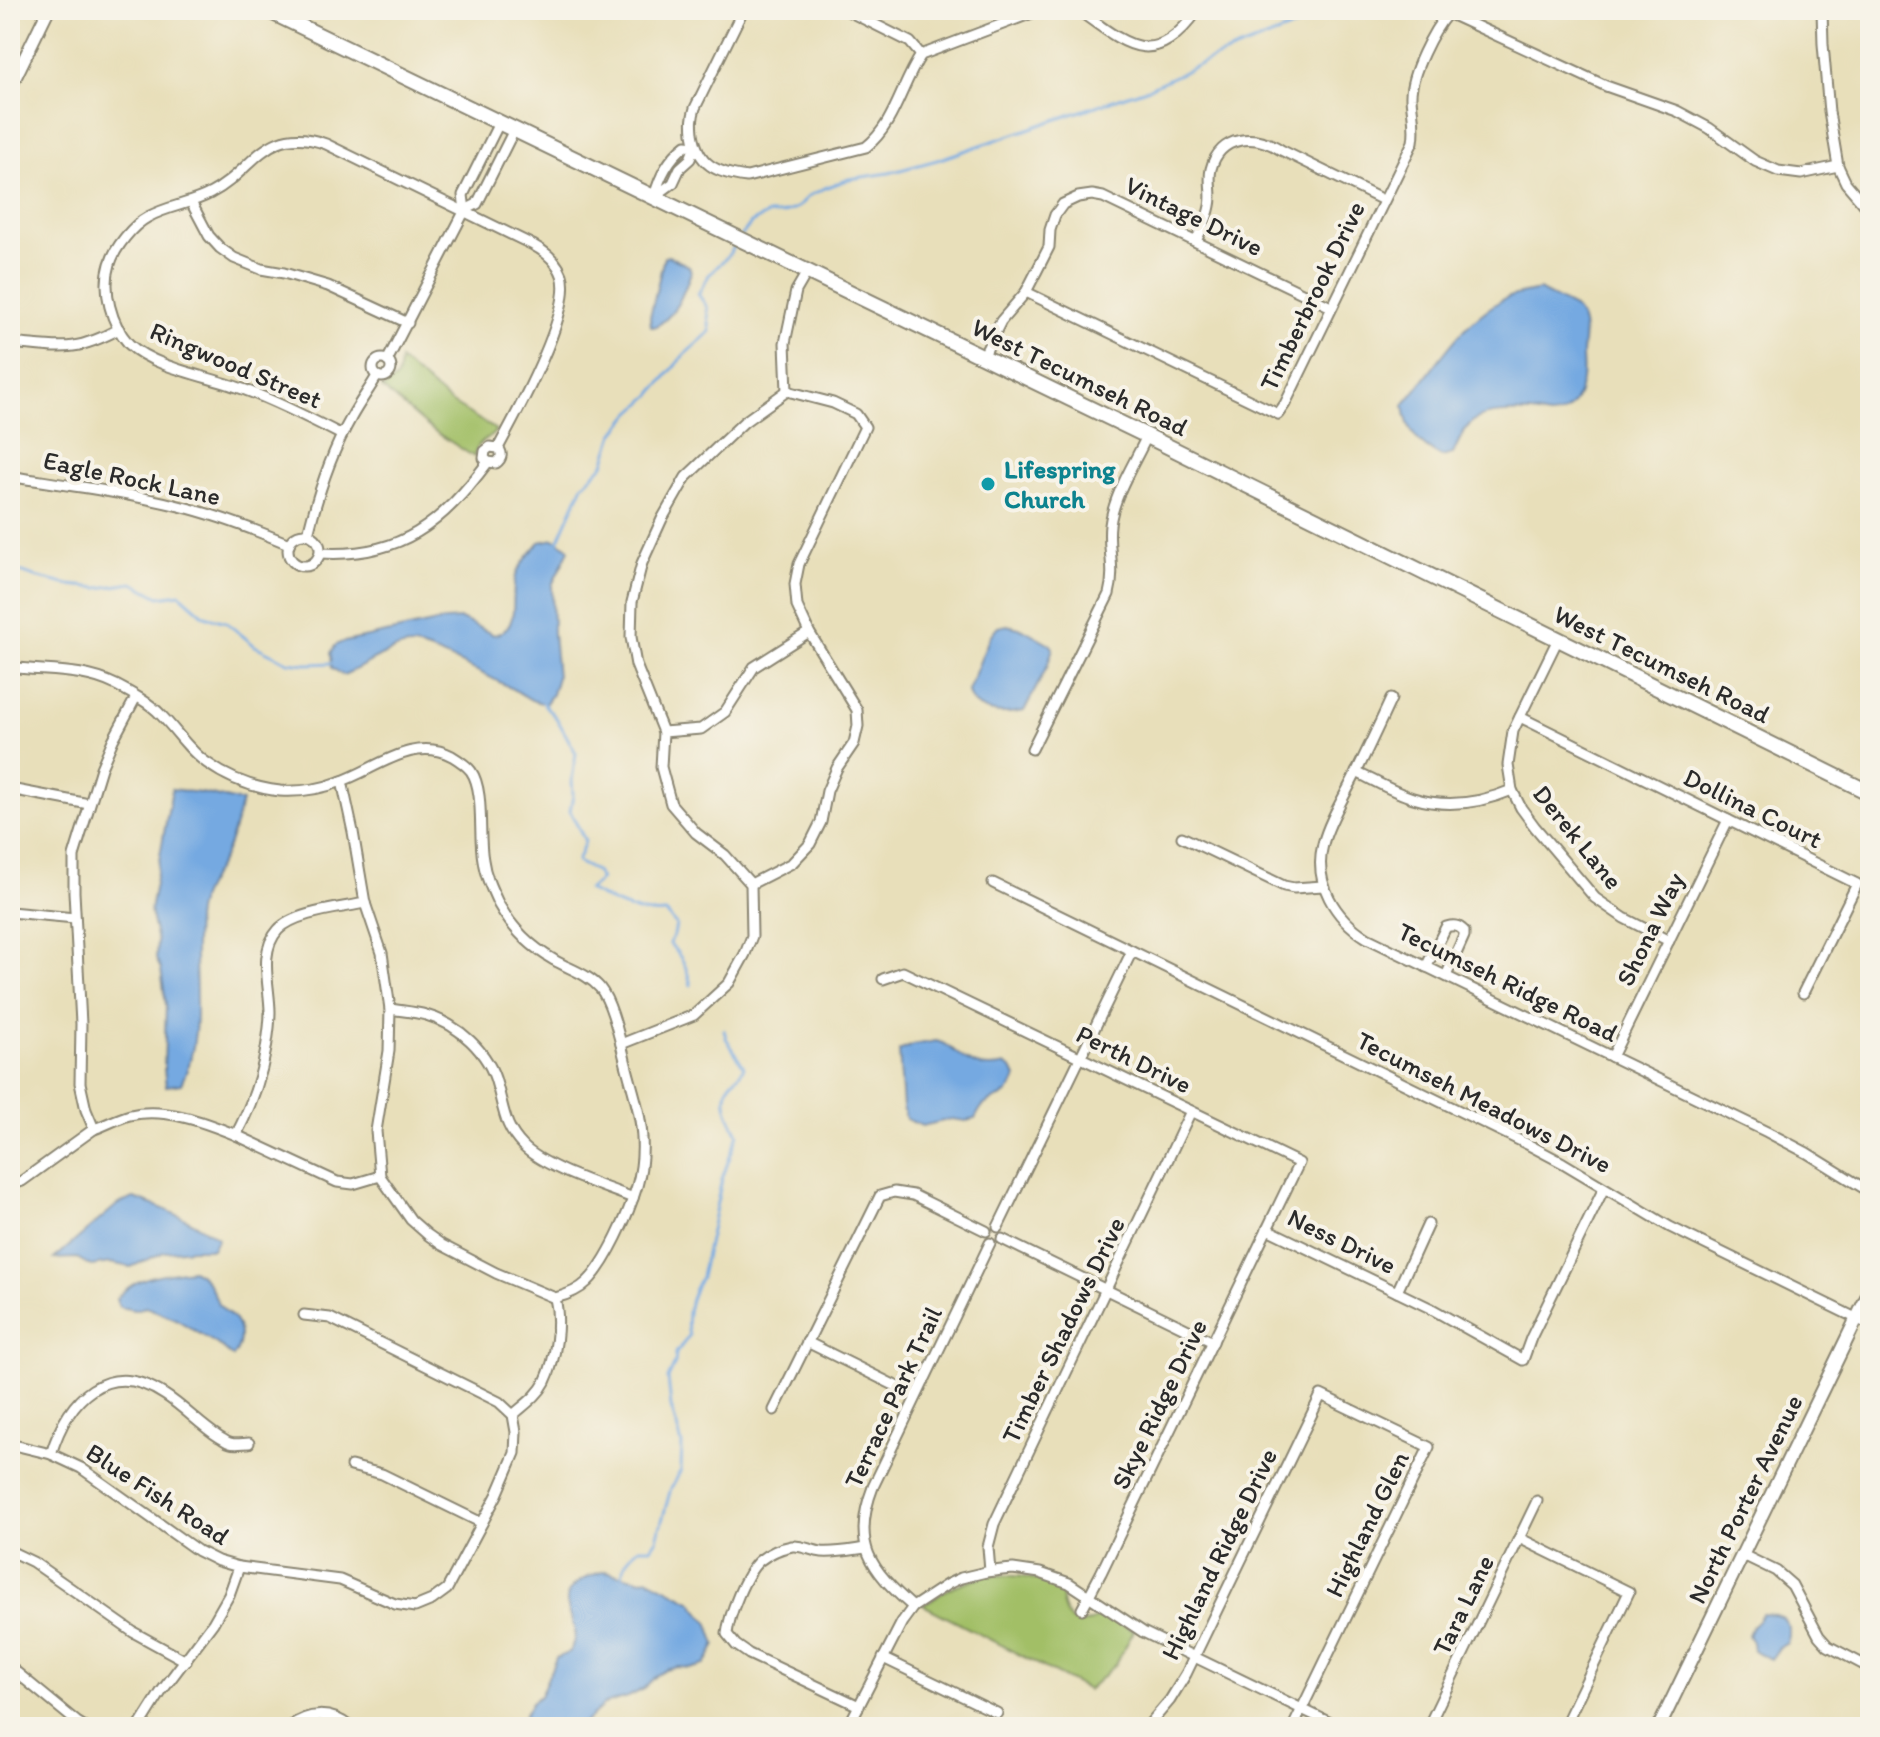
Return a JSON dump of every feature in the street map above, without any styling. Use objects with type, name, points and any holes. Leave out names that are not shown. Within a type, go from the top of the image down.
[{"type":"main road","name":"West Tecumseh Road","points":[[267,10],[1147,436],[1870,793]]},
{"type":"main road","name":"North Porter Avenue","points":[[1659,1727],[1870,1291]]},
{"type":"street","points":[[10,88],[48,10]]},
{"type":"street","points":[[743,10],[691,120],[695,146],[702,159],[728,175],[747,177],[866,147],[884,128],[921,55],[1040,10]]},
{"type":"street","points":[[846,10],[910,42],[921,55]]},
{"type":"street","points":[[1078,10],[1117,39],[1144,47],[1170,40],[1198,10]]},
{"type":"street","points":[[1822,10],[1829,112],[1838,166],[1846,183],[1870,211]]},
{"type":"street","name":"Timberbrook Drive","points":[[1026,292],[1278,414],[1413,142],[1413,83],[1439,23],[1448,13],[1606,86],[1677,111],[1709,128],[1755,161],[1778,171],[1801,174],[1838,166]]},
{"type":"street","points":[[308,534],[325,470],[377,376],[374,364],[380,360],[387,361],[408,323],[465,210],[463,195],[499,123]]},
{"type":"street","points":[[465,210],[477,204],[514,130]]},
{"type":"street","points":[[10,343],[49,348],[76,347],[119,329],[110,310],[107,285],[110,263],[132,230],[147,217],[212,193],[235,177],[253,157],[269,146],[287,141],[308,139],[326,144],[542,250],[555,262],[563,277],[561,306],[546,353],[522,404],[498,448],[490,447],[485,451],[484,458],[488,462],[469,488],[449,509],[412,537],[362,552],[340,554],[320,553],[319,543],[308,534],[298,535],[289,544]]},
{"type":"street","points":[[1196,241],[1209,212],[1211,170],[1221,150],[1234,141],[1270,142],[1383,200]]},
{"type":"street","points":[[654,197],[673,183],[695,146]]},
{"type":"street","name":"Vintage Drive","points":[[983,357],[1001,321],[1026,292],[1049,247],[1055,215],[1063,204],[1078,197],[1103,197],[1331,307]]},
{"type":"street","points":[[191,202],[209,236],[234,258],[261,269],[328,286],[408,323]]},
{"type":"street","points":[[787,391],[785,343],[796,291],[807,272]]},
{"type":"street","name":"Ringwood Street","points":[[119,329],[143,355],[245,390],[342,435]]},
{"type":"street","points":[[751,884],[792,863],[810,844],[821,822],[827,791],[837,768],[854,743],[858,726],[857,710],[809,632],[797,606],[795,584],[799,564],[865,427],[856,414],[833,403],[787,391]]},
{"type":"street","points":[[621,1044],[694,1015],[729,983],[752,936],[751,884],[725,855],[696,833],[671,804],[661,767],[663,732],[636,665],[631,637],[632,602],[642,563],[686,477],[744,422],[787,391]]},
{"type":"street","points":[[1032,749],[1109,594],[1113,575],[1111,517],[1147,436]]},
{"type":"street","name":"Eagle Rock Lane","points":[[10,475],[178,506],[240,525],[289,544],[289,556],[301,566],[311,565],[320,553]]},
{"type":"street","points":[[663,732],[701,729],[725,712],[754,667],[809,632]]},
{"type":"street","name":"Derek Lane","points":[[1558,639],[1513,731],[1508,754],[1512,790],[1535,827],[1595,898],[1624,918],[1669,941]]},
{"type":"street","points":[[10,667],[69,672],[115,684],[159,713],[206,763],[242,782],[261,788],[283,791],[314,789],[422,749],[437,750],[454,757],[471,770],[479,794],[482,859],[499,905],[526,940],[552,959],[591,980],[601,990],[621,1044],[638,1110],[642,1138],[639,1175],[633,1198],[595,1274],[568,1295],[555,1298],[496,1273],[442,1245],[411,1220],[380,1176],[376,1131],[389,1051],[390,1009],[382,953],[365,903],[342,781]]},
{"type":"street","points":[[94,1129],[80,1083],[81,1024],[74,856],[107,754],[136,697]]},
{"type":"street","points":[[1182,837],[1284,886],[1323,886],[1322,848],[1332,820],[1391,699]]},
{"type":"street","name":"Dollina Court","points":[[1520,717],[1857,884],[1803,993]]},
{"type":"street","points":[[1356,772],[1397,792],[1433,802],[1465,803],[1512,790]]},
{"type":"street","points":[[10,789],[89,804]]},
{"type":"street","name":"Shona Way","points":[[1612,1057],[1728,820]]},
{"type":"street","name":"Tecumseh Meadows Drive","points":[[993,883],[1529,1145],[1670,1227],[1870,1325]]},
{"type":"street","name":"Tecumseh Ridge Road","points":[[1323,886],[1329,900],[1352,927],[1367,938],[1799,1149],[1870,1192]]},
{"type":"street","points":[[236,1135],[247,1114],[266,1049],[270,1012],[266,968],[269,946],[279,929],[297,917],[365,903]]},
{"type":"street","points":[[10,912],[75,918]]},
{"type":"street","points":[[1426,967],[1446,927],[1457,926],[1464,931],[1463,942],[1446,976]]},
{"type":"street","points":[[998,1227],[1132,951]]},
{"type":"street","name":"Perth Drive","points":[[883,979],[903,972],[1299,1163],[1267,1229]]},
{"type":"street","points":[[390,1009],[427,1015],[456,1029],[476,1047],[490,1066],[511,1133],[525,1149],[556,1167],[633,1198]]},
{"type":"street","name":"Timber Shadows Drive","points":[[990,1571],[988,1547],[994,1524],[1191,1111]]},
{"type":"street","points":[[10,1185],[22,1181],[94,1129],[131,1115],[157,1113],[214,1126],[337,1182],[353,1184],[380,1176]]},
{"type":"street","name":"Ness Drive","points":[[1267,1229],[1443,1315],[1523,1360],[1604,1188]]},
{"type":"street","points":[[774,1410],[880,1196],[894,1192],[913,1195],[986,1231]]},
{"type":"street","points":[[1397,1292],[1428,1224]]},
{"type":"street","points":[[991,1226],[998,1227],[1003,1232],[1002,1239],[997,1244],[990,1243],[985,1238],[986,1231],[991,1226]]},
{"type":"street","name":"Skye Ridge Drive","points":[[1082,1609],[1267,1229]]},
{"type":"street","points":[[1002,1239],[1213,1342]]},
{"type":"street","name":"Terrace Park Trail","points":[[866,1548],[866,1505],[873,1487],[990,1243]]},
{"type":"street","points":[[304,1315],[330,1318],[499,1402],[513,1415],[545,1381],[558,1332],[555,1298]]},
{"type":"street","points":[[807,1342],[916,1396]]},
{"type":"street","points":[[51,1454],[57,1436],[77,1403],[95,1387],[118,1380],[139,1382],[165,1395],[230,1443],[249,1443]]},
{"type":"street","name":"Highland Ridge Drive","points":[[1147,1727],[1175,1693],[1195,1657],[1321,1395]]},
{"type":"street","name":"Highland Glen","points":[[1293,1727],[1429,1447],[1321,1395]]},
{"type":"street","name":"Blue Fish Road","points":[[10,1444],[51,1454],[81,1468],[198,1551],[218,1561],[239,1567],[340,1580],[395,1604],[415,1607],[447,1589],[482,1523],[515,1453],[513,1415]]},
{"type":"street","points":[[351,1466],[382,1474],[482,1523]]},
{"type":"street","name":"Tara Lane","points":[[1428,1727],[1537,1501]]},
{"type":"street","points":[[1519,1538],[1629,1592],[1564,1727]]},
{"type":"street","points":[[859,1706],[736,1645],[727,1634],[729,1617],[746,1581],[757,1563],[775,1551],[795,1546],[819,1552],[866,1548],[888,1584],[913,1607]]},
{"type":"street","points":[[10,1551],[33,1562],[133,1632],[186,1661]]},
{"type":"street","points":[[1743,1555],[1776,1571],[1792,1585],[1828,1646],[1870,1668]]},
{"type":"street","points":[[139,1727],[213,1623],[229,1595],[239,1567]]},
{"type":"street","points":[[848,1727],[902,1622],[913,1607],[948,1584],[973,1574],[1013,1569],[1040,1573],[1069,1583],[1131,1625],[1339,1727]]},
{"type":"street","points":[[883,1658],[997,1713]]},
{"type":"street","points":[[10,1667],[85,1727]]},
{"type":"street","points":[[289,1727],[309,1716],[330,1716],[350,1727]]},
{"type":"green space","points":[[400,360],[449,401],[496,430],[478,445],[474,457],[431,429],[382,388],[396,378]]},
{"type":"green space","points":[[986,1575],[1015,1576],[1044,1582],[1062,1590],[1064,1608],[1073,1621],[1085,1623],[1103,1614],[1134,1631],[1116,1664],[1088,1690],[923,1605],[954,1586]]},
{"type":"water","points":[[664,257],[689,266],[691,272],[673,311],[654,327],[651,326],[650,317]]},
{"type":"water","points":[[1539,290],[1574,308],[1581,319],[1584,330],[1582,377],[1575,402],[1556,415],[1509,413],[1477,419],[1466,429],[1453,454],[1442,457],[1426,447],[1411,430],[1404,405],[1457,337],[1482,313],[1507,298]]},
{"type":"water","points":[[554,539],[569,550],[552,585],[557,677],[546,703],[531,700],[464,665],[420,647],[403,647],[343,675],[332,668],[331,653],[340,643],[446,620],[461,619],[494,635],[503,631],[512,617],[514,581],[519,569],[540,542]]},
{"type":"water","points":[[1007,625],[1023,629],[1053,648],[1047,667],[1024,711],[991,712],[976,705],[968,691],[990,636],[997,627]]},
{"type":"water","points":[[172,789],[242,802],[227,850],[204,890],[197,912],[196,1021],[189,1063],[181,1084],[166,1086],[166,1005],[150,911]]},
{"type":"water","points":[[936,1041],[976,1065],[1007,1065],[1016,1077],[1013,1085],[1005,1094],[982,1107],[975,1119],[952,1119],[922,1126],[906,1119],[899,1051]]},
{"type":"water","points":[[134,1198],[178,1215],[218,1238],[212,1249],[164,1252],[131,1267],[110,1263],[91,1266],[77,1258],[54,1259],[118,1204]]},
{"type":"water","points":[[192,1270],[206,1280],[218,1303],[238,1326],[240,1340],[233,1357],[174,1318],[146,1307],[134,1310],[119,1307],[116,1299],[141,1280]]},
{"type":"water","points":[[605,1571],[642,1580],[647,1578],[691,1601],[709,1624],[716,1645],[705,1665],[666,1670],[643,1689],[604,1704],[580,1727],[518,1727],[532,1702],[540,1696],[556,1658],[570,1652],[575,1633],[567,1605],[571,1589]]},
{"type":"water","points":[[1762,1614],[1783,1618],[1789,1628],[1787,1643],[1771,1659],[1753,1650],[1748,1635]]},
{"type":"waterway","points":[[742,235],[751,223],[768,214],[781,214],[798,207],[809,196],[825,188],[849,179],[889,173],[937,160],[1149,88],[1214,58],[1339,10]]},
{"type":"waterway","points":[[558,542],[583,485],[604,464],[614,434],[684,355],[710,332],[707,307],[698,294],[709,275],[736,244]]},
{"type":"waterway","points":[[10,568],[69,585],[99,588],[133,583],[159,597],[180,594],[205,616],[226,622],[255,646],[288,662],[334,663]]},
{"type":"waterway","points":[[542,702],[557,719],[576,753],[570,811],[585,841],[577,862],[595,871],[601,879],[588,890],[635,910],[666,913],[676,925],[669,943],[683,962],[691,985]]},
{"type":"waterway","points":[[622,1575],[632,1554],[639,1548],[651,1548],[657,1539],[671,1488],[681,1470],[682,1444],[671,1407],[668,1378],[676,1353],[689,1336],[689,1306],[701,1277],[722,1179],[738,1134],[728,1112],[726,1094],[744,1067],[724,1030]]},
{"type":"place","name":"Lifespring Church","points":[[988,484]]}]
